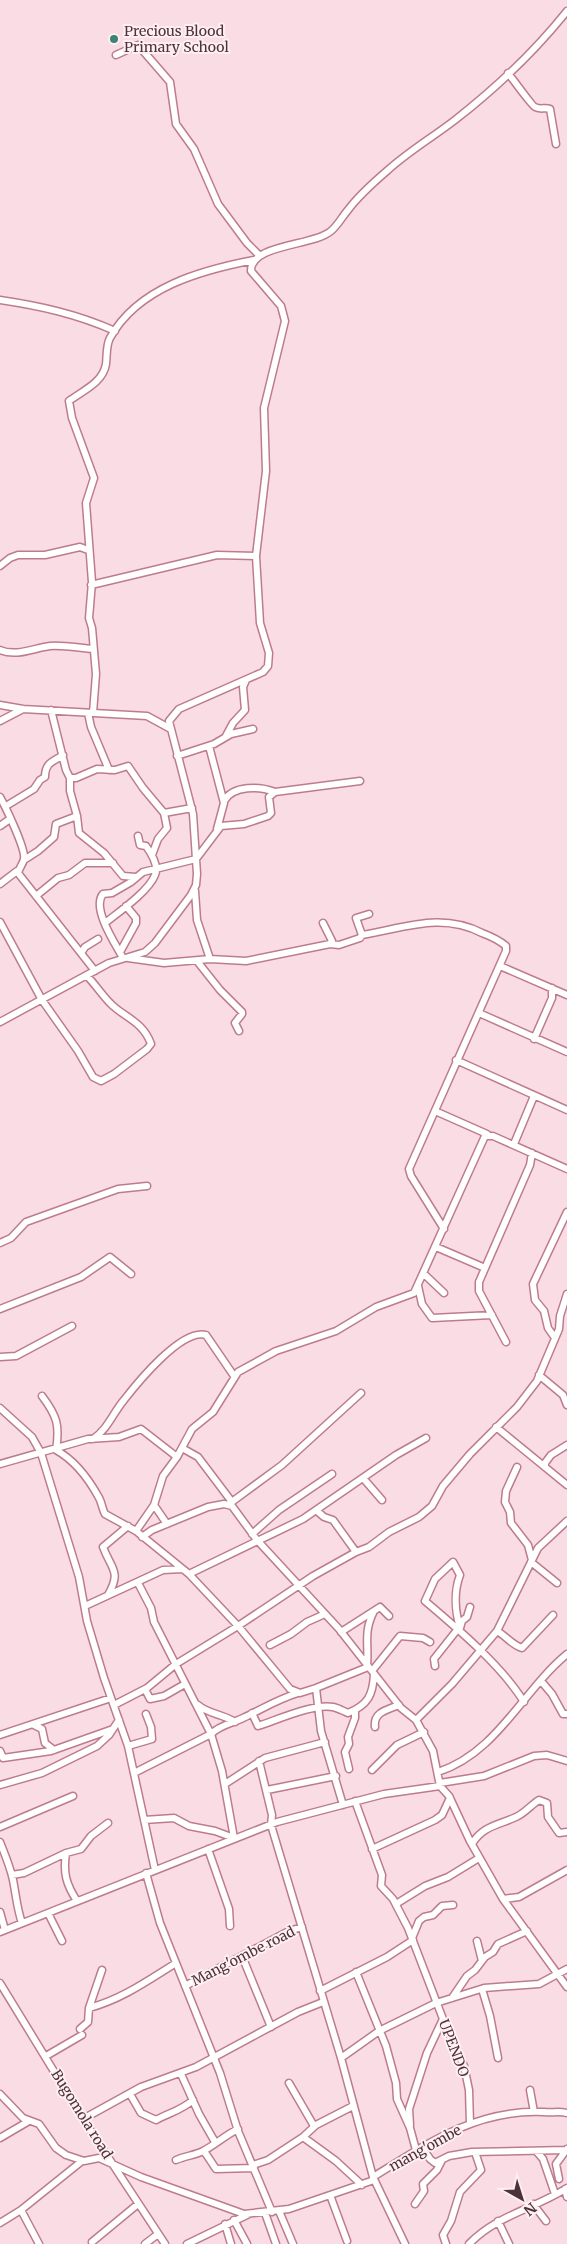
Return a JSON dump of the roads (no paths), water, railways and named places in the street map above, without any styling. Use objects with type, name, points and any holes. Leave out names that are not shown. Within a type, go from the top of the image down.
[{"type":"street","points":[[110,770],[91,727],[90,713],[96,674],[92,628],[88,618],[92,585],[86,503],[94,478],[72,418],[69,401],[79,396],[104,372],[108,343],[115,331],[141,304],[182,278],[218,267],[229,267],[254,260],[259,255],[325,236],[339,222],[354,202],[386,171],[422,142],[454,121],[542,40],[567,11]]},
{"type":"street","points":[[116,55],[138,44],[165,74],[170,82],[176,124],[194,149],[218,204],[247,243],[259,255]]},
{"type":"street","points":[[508,73],[522,89],[530,105],[536,108],[550,109],[556,144]]},
{"type":"street","points":[[210,960],[197,920],[196,859],[192,808],[169,728],[170,717],[179,709],[246,680],[266,669],[269,662],[269,653],[260,623],[256,556],[266,471],[264,408],[285,321],[281,306],[251,271],[254,260]]},
{"type":"street","points":[[0,300],[34,305],[77,316],[115,331]]},
{"type":"street","points":[[0,566],[10,558],[18,555],[45,555],[80,547],[88,550]]},
{"type":"street","points":[[92,585],[217,555],[256,556]]},
{"type":"street","points":[[0,650],[23,652],[52,646],[93,648]]},
{"type":"street","points":[[226,736],[233,723],[246,707],[243,690],[246,680]]},
{"type":"street","points":[[0,704],[23,709],[147,716],[169,728]]},
{"type":"street","points":[[0,721],[23,709]]},
{"type":"street","points":[[51,710],[70,778],[70,791],[78,816],[79,833],[104,853],[123,876],[136,877]]},
{"type":"street","points":[[176,756],[209,746],[226,736],[253,729]]},
{"type":"street","points":[[209,746],[224,801]]},
{"type":"street","points":[[6,806],[34,789],[40,780],[45,777],[44,771],[49,763],[63,755]]},
{"type":"street","points":[[70,778],[76,778],[97,769],[117,770],[128,766],[142,788],[164,813],[167,828],[158,839],[152,855]]},
{"type":"street","points":[[360,782],[275,792],[260,788],[239,790],[230,794],[224,801],[217,829],[196,859],[143,872],[112,893],[101,896],[100,901],[109,935],[123,956],[157,963],[210,960],[246,961],[330,944],[339,945],[345,941],[359,938],[362,935],[432,922],[459,923],[505,945],[506,951],[500,966],[456,1060],[409,1171],[444,1228]]},
{"type":"street","points":[[217,829],[221,826],[244,824],[268,816],[270,813],[269,797],[275,792]]},
{"type":"street","points":[[0,797],[6,806],[20,842],[24,860]]},
{"type":"street","points":[[164,813],[192,808]]},
{"type":"street","points":[[0,884],[17,871],[24,860],[54,837],[56,824],[78,816]]},
{"type":"street","points":[[0,826],[10,819]]},
{"type":"street","points":[[105,923],[146,890],[155,875],[156,869],[152,855],[146,846],[140,845],[138,836]]},
{"type":"street","points":[[36,896],[58,878],[69,874],[83,864],[112,863]]},
{"type":"street","points":[[17,871],[95,971]]},
{"type":"street","points":[[0,1022],[123,956],[141,954],[149,950],[195,888]]},
{"type":"street","points":[[123,956],[136,923],[136,918],[126,906]]},
{"type":"street","points":[[362,935],[356,918],[369,914]]},
{"type":"street","points":[[0,922],[42,1000],[78,1051],[93,1077],[99,1081],[107,1078],[147,1050],[151,1044],[148,1037],[136,1023],[110,1003],[88,976]]},
{"type":"street","points":[[323,923],[332,941],[330,944]]},
{"type":"street","points":[[81,953],[85,947],[98,939]]},
{"type":"street","points":[[197,961],[220,990],[242,1012],[235,1024],[239,1031]]},
{"type":"street","points":[[500,966],[567,995]]},
{"type":"street","points":[[534,1039],[552,998],[552,988]]},
{"type":"street","points":[[479,1013],[567,1052]]},
{"type":"street","points":[[456,1060],[567,1110]]},
{"type":"street","points":[[514,1144],[534,1096]]},
{"type":"street","points":[[435,1111],[514,1144],[567,1169]]},
{"type":"street","points":[[136,1531],[154,1505],[163,1476],[177,1458],[194,1426],[214,1411],[234,1376],[250,1364],[276,1350],[336,1331],[376,1307],[412,1294],[424,1274],[480,1142],[487,1134]]},
{"type":"street","points":[[506,1342],[478,1286],[530,1165],[532,1153]]},
{"type":"street","points":[[0,1243],[11,1238],[26,1222],[118,1189],[147,1186]]},
{"type":"street","points":[[555,1338],[548,1328],[544,1311],[535,1300],[533,1284],[567,1212]]},
{"type":"street","points":[[436,1246],[485,1268]]},
{"type":"street","points":[[0,1309],[81,1276],[110,1258],[131,1274]]},
{"type":"street","points":[[424,1274],[444,1293]]},
{"type":"street","points":[[418,1286],[422,1304],[432,1318],[492,1315]]},
{"type":"street","points":[[114,1705],[145,1689],[176,1664],[238,1626],[313,1576],[356,1552],[369,1547],[389,1532],[420,1517],[432,1506],[443,1486],[468,1457],[520,1403],[539,1375],[560,1326],[560,1316],[567,1294]]},
{"type":"street","points":[[0,1357],[15,1356],[72,1326]]},
{"type":"street","points":[[93,1439],[103,1432],[122,1402],[144,1376],[166,1354],[191,1336],[206,1334],[234,1376]]},
{"type":"street","points":[[539,1375],[563,1395],[567,1405]]},
{"type":"street","points":[[142,1536],[208,1507],[230,1503],[282,1465],[362,1393]]},
{"type":"street","points":[[42,1396],[53,1410],[59,1429],[56,1450]]},
{"type":"street","points":[[0,1408],[32,1437],[41,1453],[79,1577],[87,1621],[128,1746],[155,1870]]},
{"type":"street","points":[[496,1428],[567,1485]]},
{"type":"street","points":[[0,1464],[93,1439],[119,1437],[141,1429],[177,1458]]},
{"type":"street","points":[[189,1574],[318,1511],[363,1478],[426,1438]]},
{"type":"street","points":[[545,1467],[545,1463],[551,1456],[567,1445]]},
{"type":"street","points":[[182,1448],[196,1455],[217,1479],[230,1503],[252,1534],[341,1632],[399,1705],[416,1720],[433,1751],[440,1785],[450,1798],[479,1858],[502,1899],[527,1931],[557,1976],[567,1987]]},
{"type":"street","points":[[56,1450],[75,1464],[79,1472],[98,1495],[105,1514],[136,1531],[189,1574],[238,1626],[284,1684],[298,1693]]},
{"type":"street","points":[[517,1467],[506,1492],[505,1502],[510,1512],[512,1523],[528,1545],[531,1561],[557,1583]]},
{"type":"street","points":[[252,1534],[279,1510],[332,1474]]},
{"type":"street","points":[[363,1478],[382,1500]]},
{"type":"street","points":[[154,1505],[167,1524]]},
{"type":"street","points":[[318,1511],[324,1517],[334,1522],[356,1552]]},
{"type":"street","points":[[416,1720],[480,1653],[497,1631],[538,1548],[567,1521]]},
{"type":"street","points":[[108,1595],[116,1579],[113,1566],[103,1547],[128,1526]]},
{"type":"street","points":[[459,1630],[456,1588],[460,1575],[453,1562],[435,1578],[425,1601],[459,1630],[507,1679],[524,1702]]},
{"type":"street","points":[[85,1606],[165,1570],[182,1569]]},
{"type":"street","points":[[138,1583],[151,1608],[154,1622],[212,1734],[225,1784],[234,1838]]},
{"type":"street","points":[[341,1632],[382,1607],[389,1616]]},
{"type":"street","points":[[435,1666],[434,1659],[459,1630],[462,1620],[467,1617],[470,1607]]},
{"type":"street","points":[[252,1713],[258,1726],[296,1712],[320,1708],[333,1707],[348,1713],[370,1698],[370,1670],[366,1633],[368,1622],[375,1610]]},
{"type":"street","points":[[270,1645],[291,1634],[307,1622],[325,1614]]},
{"type":"street","points":[[497,1631],[521,1648],[553,1615]]},
{"type":"street","points":[[134,1772],[278,1699],[370,1670],[400,1636],[423,1638],[430,1642]]},
{"type":"street","points":[[438,1772],[452,1767],[479,1748],[511,1718],[541,1681],[566,1656]]},
{"type":"street","points":[[541,1681],[552,1694],[561,1713],[567,1714]]},
{"type":"street","points":[[145,1689],[150,1699],[164,1696],[185,1684]]},
{"type":"street","points":[[316,1688],[320,1708],[320,1725],[343,1805]]},
{"type":"street","points":[[0,1735],[111,1698]]},
{"type":"street","points":[[195,1703],[204,1710],[225,1716],[235,1722]]},
{"type":"street","points":[[375,1727],[375,1717],[399,1705]]},
{"type":"street","points":[[349,1769],[345,1752],[349,1744],[348,1737],[355,1718],[355,1710]]},
{"type":"street","points":[[128,1746],[152,1738],[152,1727],[146,1714]]},
{"type":"street","points":[[0,1785],[42,1773],[97,1746],[119,1720]]},
{"type":"street","points":[[34,1725],[42,1729],[45,1743],[54,1750]]},
{"type":"street","points":[[0,1751],[2,1758],[54,1750],[114,1728]]},
{"type":"street","points":[[372,1770],[398,1744],[424,1732]]},
{"type":"street","points":[[225,1784],[259,1760],[325,1742]]},
{"type":"street","points":[[0,1912],[3,1931],[234,1838],[271,1825],[355,1801],[484,1776],[534,1756],[547,1755],[567,1761]]},
{"type":"street","points":[[259,1760],[272,1815],[271,1825],[341,2058],[352,2106],[373,2178],[405,2244]]},
{"type":"street","points":[[267,1790],[336,1776]]},
{"type":"street","points":[[0,1827],[73,1796]]},
{"type":"street","points":[[372,1849],[435,1820],[441,1816],[450,1798]]},
{"type":"street","points":[[472,1844],[481,1832],[516,1817],[539,1800],[547,1802],[548,1817],[559,1833],[567,1832]]},
{"type":"street","name":"UPENDO","points":[[355,1801],[382,1875],[381,1886],[396,1904],[412,1939],[436,2004],[464,2066],[469,2090],[470,2124]]},
{"type":"street","points":[[144,1820],[174,1818],[189,1826],[215,1831],[234,1838]]},
{"type":"street","points":[[12,1874],[26,1873],[66,1853],[82,1848],[91,1836],[108,1823]]},
{"type":"street","points":[[0,1842],[12,1874],[16,1905],[22,1924]]},
{"type":"street","points":[[208,1849],[229,1909],[230,1926]]},
{"type":"street","points":[[66,1853],[64,1876],[68,1888],[78,1901]]},
{"type":"street","points":[[396,1904],[425,1886],[453,1875],[479,1858]]},
{"type":"street","points":[[502,1899],[519,1897],[567,1870]]},
{"type":"street","points":[[146,1873],[156,1914],[226,2091],[268,2212],[276,2244]]},
{"type":"street","points":[[320,1991],[388,1957],[412,1939],[416,1924],[423,1918],[433,1915],[442,1906],[453,1905]]},
{"type":"street","points":[[48,1913],[62,1941]]},
{"type":"street","name":"Mang'ombe road","points":[[185,1986],[215,1968],[289,1931],[302,1927]]},
{"type":"street","points":[[452,1998],[467,1976],[493,1952],[498,1944],[527,1931]]},
{"type":"street","points":[[477,1941],[482,1961]]},
{"type":"street","points":[[242,1956],[271,2027]]},
{"type":"street","points":[[89,2008],[126,1994],[176,1963]]},
{"type":"street","points":[[341,2058],[379,2031],[436,2004],[482,1989],[539,1984],[567,1969]]},
{"type":"street","points":[[46,2056],[81,2032],[88,2022],[89,2008],[102,1970]]},
{"type":"street","points":[[356,1972],[391,2062],[398,2101],[419,2149],[433,2162],[437,2163],[455,2154],[537,2152],[567,2149]]},
{"type":"street","name":"Bugomola road","points":[[0,1983],[83,2119],[165,2244]]},
{"type":"street","points":[[482,1989],[490,2016],[498,2058]]},
{"type":"street","points":[[83,2119],[142,2088],[181,2074],[323,2002]]},
{"type":"street","points":[[410,2128],[410,2107],[427,2054],[443,2019]]},
{"type":"street","points":[[181,2074],[215,2142]]},
{"type":"street","points":[[289,2083],[314,2126]]},
{"type":"street","points":[[530,2090],[534,2112]]},
{"type":"street","points":[[0,2094],[14,2111],[29,2121],[40,2125],[58,2151],[82,2161]]},
{"type":"street","points":[[130,2094],[141,2113],[156,2120],[174,2110],[182,2109],[193,2100]]},
{"type":"street","points":[[204,2151],[216,2169],[253,2167],[268,2160],[304,2137],[314,2126],[352,2106]]},
{"type":"street","name":"mang'ombe","points":[[250,2214],[279,2211],[362,2185],[448,2132],[470,2124],[510,2113],[567,2113]]},
{"type":"street","points":[[0,2137],[29,2121]]},
{"type":"street","points":[[176,2160],[204,2151],[215,2142],[238,2129]]},
{"type":"street","points":[[304,2137],[336,2161],[362,2185]]},
{"type":"street","points":[[559,2179],[556,2164],[567,2149]]},
{"type":"street","points":[[446,2244],[443,2235],[451,2221],[456,2200],[461,2190],[481,2170],[476,2152]]},
{"type":"street","points":[[537,2152],[543,2159],[555,2194]]},
{"type":"street","points":[[0,2223],[21,2210],[82,2161],[97,2158],[114,2167],[221,2207],[250,2214]]},
{"type":"street","points":[[415,2204],[424,2191],[423,2184],[437,2170],[442,2159]]},
{"type":"street","points":[[551,2183],[567,2178]]},
{"type":"street","points":[[469,2244],[498,2220],[566,2188],[567,2196]]},
{"type":"street","points":[[330,2195],[347,2241]]},
{"type":"street","points":[[92,2242],[138,2204]]},
{"type":"street","points":[[533,2204],[546,2221]]},
{"type":"street","points":[[21,2210],[39,2244]]},
{"type":"street","points":[[279,2211],[293,2244]]},
{"type":"street","points":[[187,2244],[225,2224],[250,2214]]},
{"type":"street","points":[[234,2220],[247,2244]]},
{"type":"street","points":[[498,2220],[509,2244]]},
{"type":"street","points":[[225,2224],[231,2244]]},
{"type":"street","points":[[145,2244],[158,2234]]},
{"type":"place","name":"Precious Blood Primary School","points":[[114,39]]}]
